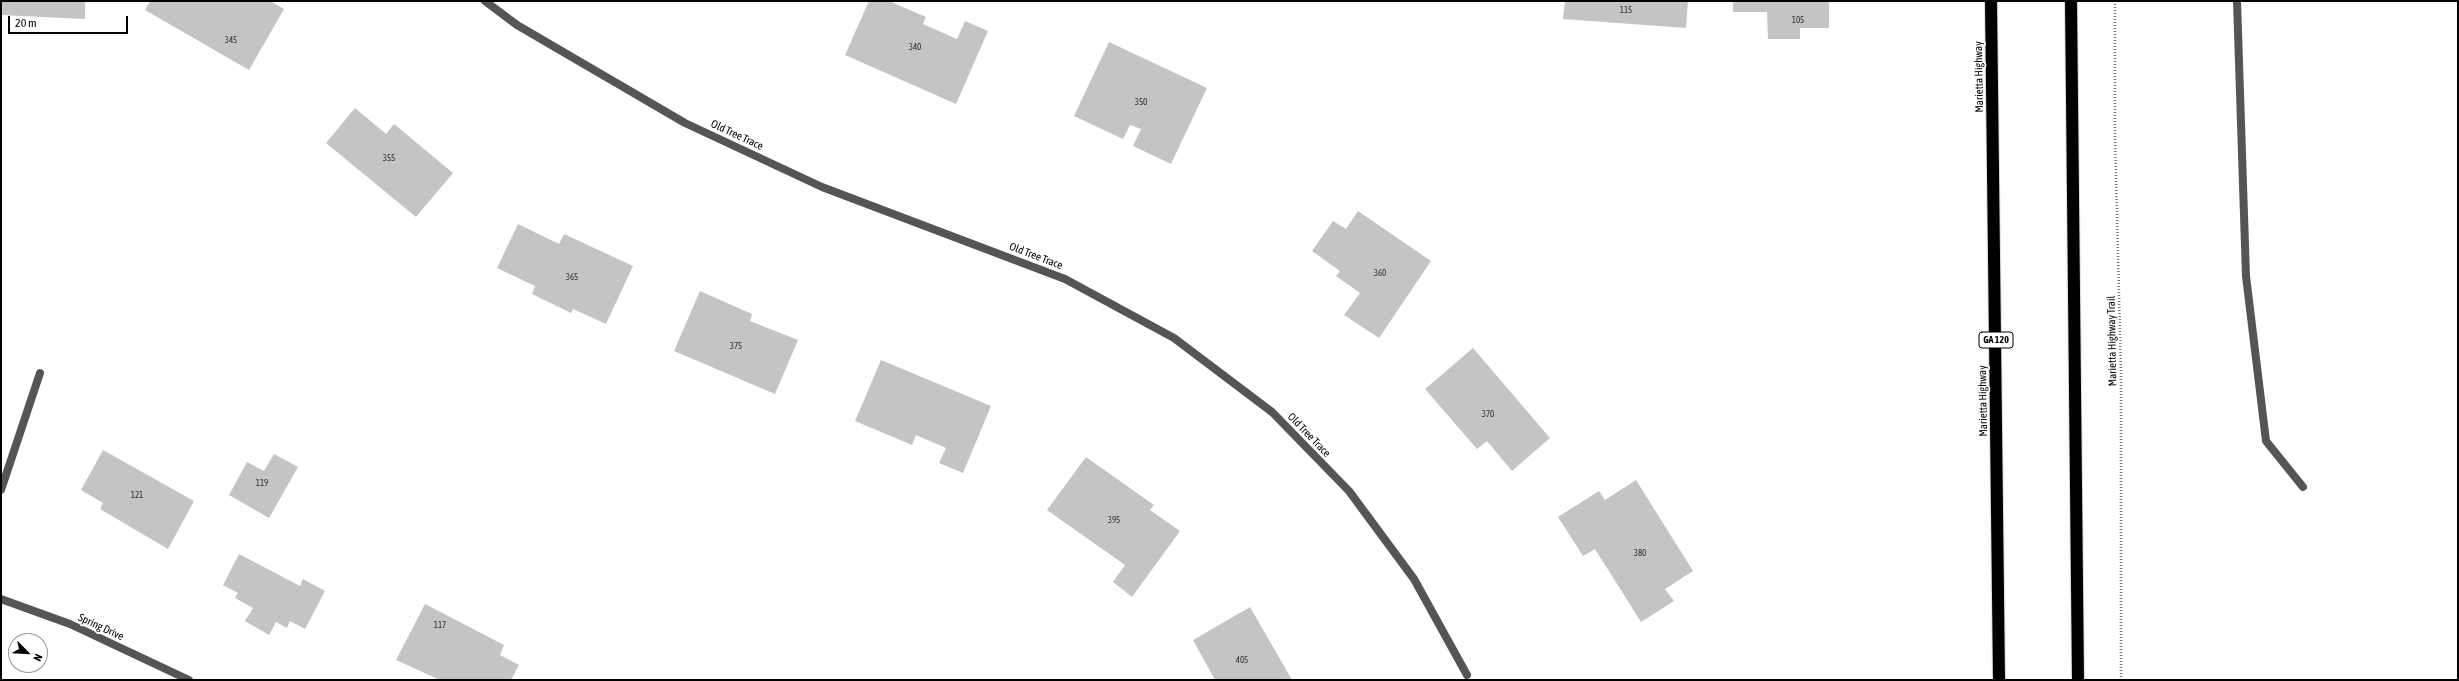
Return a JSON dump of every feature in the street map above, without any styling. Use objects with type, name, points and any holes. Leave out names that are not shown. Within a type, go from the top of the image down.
[{"type":"highway","name":"Marietta Highway","points":[[1991,1],[1999,680]]},
{"type":"highway","points":[[2071,1],[2078,680]]},
{"type":"street","name":"Old Tree Trace","points":[[484,1],[517,25],[684,123],[822,187],[1065,279],[1174,338],[1272,412],[1349,491],[1414,579],[1467,676]]},
{"type":"street","points":[[2237,1],[2246,276],[2266,441],[2303,487]]},
{"type":"street","points":[[1,490],[40,373]]},
{"type":"street","name":"Spring Drive","points":[[1,599],[70,624],[188,680]]},
{"type":"path","name":"Marietta Highway Trail","points":[[2115,1],[2115,143],[2121,374],[2121,680]]},
{"type":"building","points":[[1,1],[85,1],[85,19],[1,15]]},
{"type":"building","points":[[150,1],[270,1],[284,9],[249,70],[145,10]]},
{"type":"building","points":[[869,1],[889,1],[926,17],[923,24],[957,39],[965,21],[988,31],[956,104],[845,55]]},
{"type":"building","points":[[1565,1],[1688,1],[1686,28],[1563,19]]},
{"type":"building","points":[[1733,1],[1829,1],[1829,28],[1800,28],[1800,39],[1768,39],[1767,12],[1733,12]]},
{"type":"building","points":[[1109,42],[1207,88],[1171,164],[1133,146],[1141,129],[1130,125],[1123,139],[1074,116]]},
{"type":"building","points":[[355,108],[386,134],[394,124],[453,173],[416,217],[326,143]]},
{"type":"building","points":[[1358,211],[1431,261],[1379,338],[1344,315],[1360,293],[1336,276],[1340,271],[1312,251],[1333,221],[1346,229]]},
{"type":"building","points":[[518,224],[559,244],[564,234],[633,266],[606,324],[573,309],[571,313],[532,294],[535,286],[497,268]]},
{"type":"building","points":[[700,291],[752,314],[750,321],[798,340],[775,394],[674,351]]},
{"type":"building","points":[[1473,348],[1550,438],[1512,471],[1487,441],[1477,449],[1425,389]]},
{"type":"building","points":[[881,360],[991,406],[963,473],[939,463],[946,448],[916,435],[912,445],[855,421]]},
{"type":"building","points":[[103,450],[194,501],[168,549],[100,509],[103,503],[81,490]]},
{"type":"building","points":[[274,454],[298,467],[269,518],[229,495],[247,462],[264,471]]},
{"type":"building","points":[[1086,457],[1154,505],[1150,510],[1180,531],[1132,597],[1113,582],[1125,565],[1047,510]]},
{"type":"building","points":[[1636,480],[1693,571],[1665,589],[1674,601],[1641,622],[1595,549],[1583,556],[1558,517],[1599,491],[1605,500]]},
{"type":"building","points":[[239,554],[300,586],[303,579],[325,591],[305,629],[290,621],[287,628],[276,622],[269,635],[245,621],[253,608],[235,598],[238,593],[223,585]]},
{"type":"building","points":[[425,604],[504,645],[500,655],[519,665],[511,680],[440,680],[396,660]]},
{"type":"building","points":[[1250,607],[1292,680],[1215,680],[1193,640]]}]
